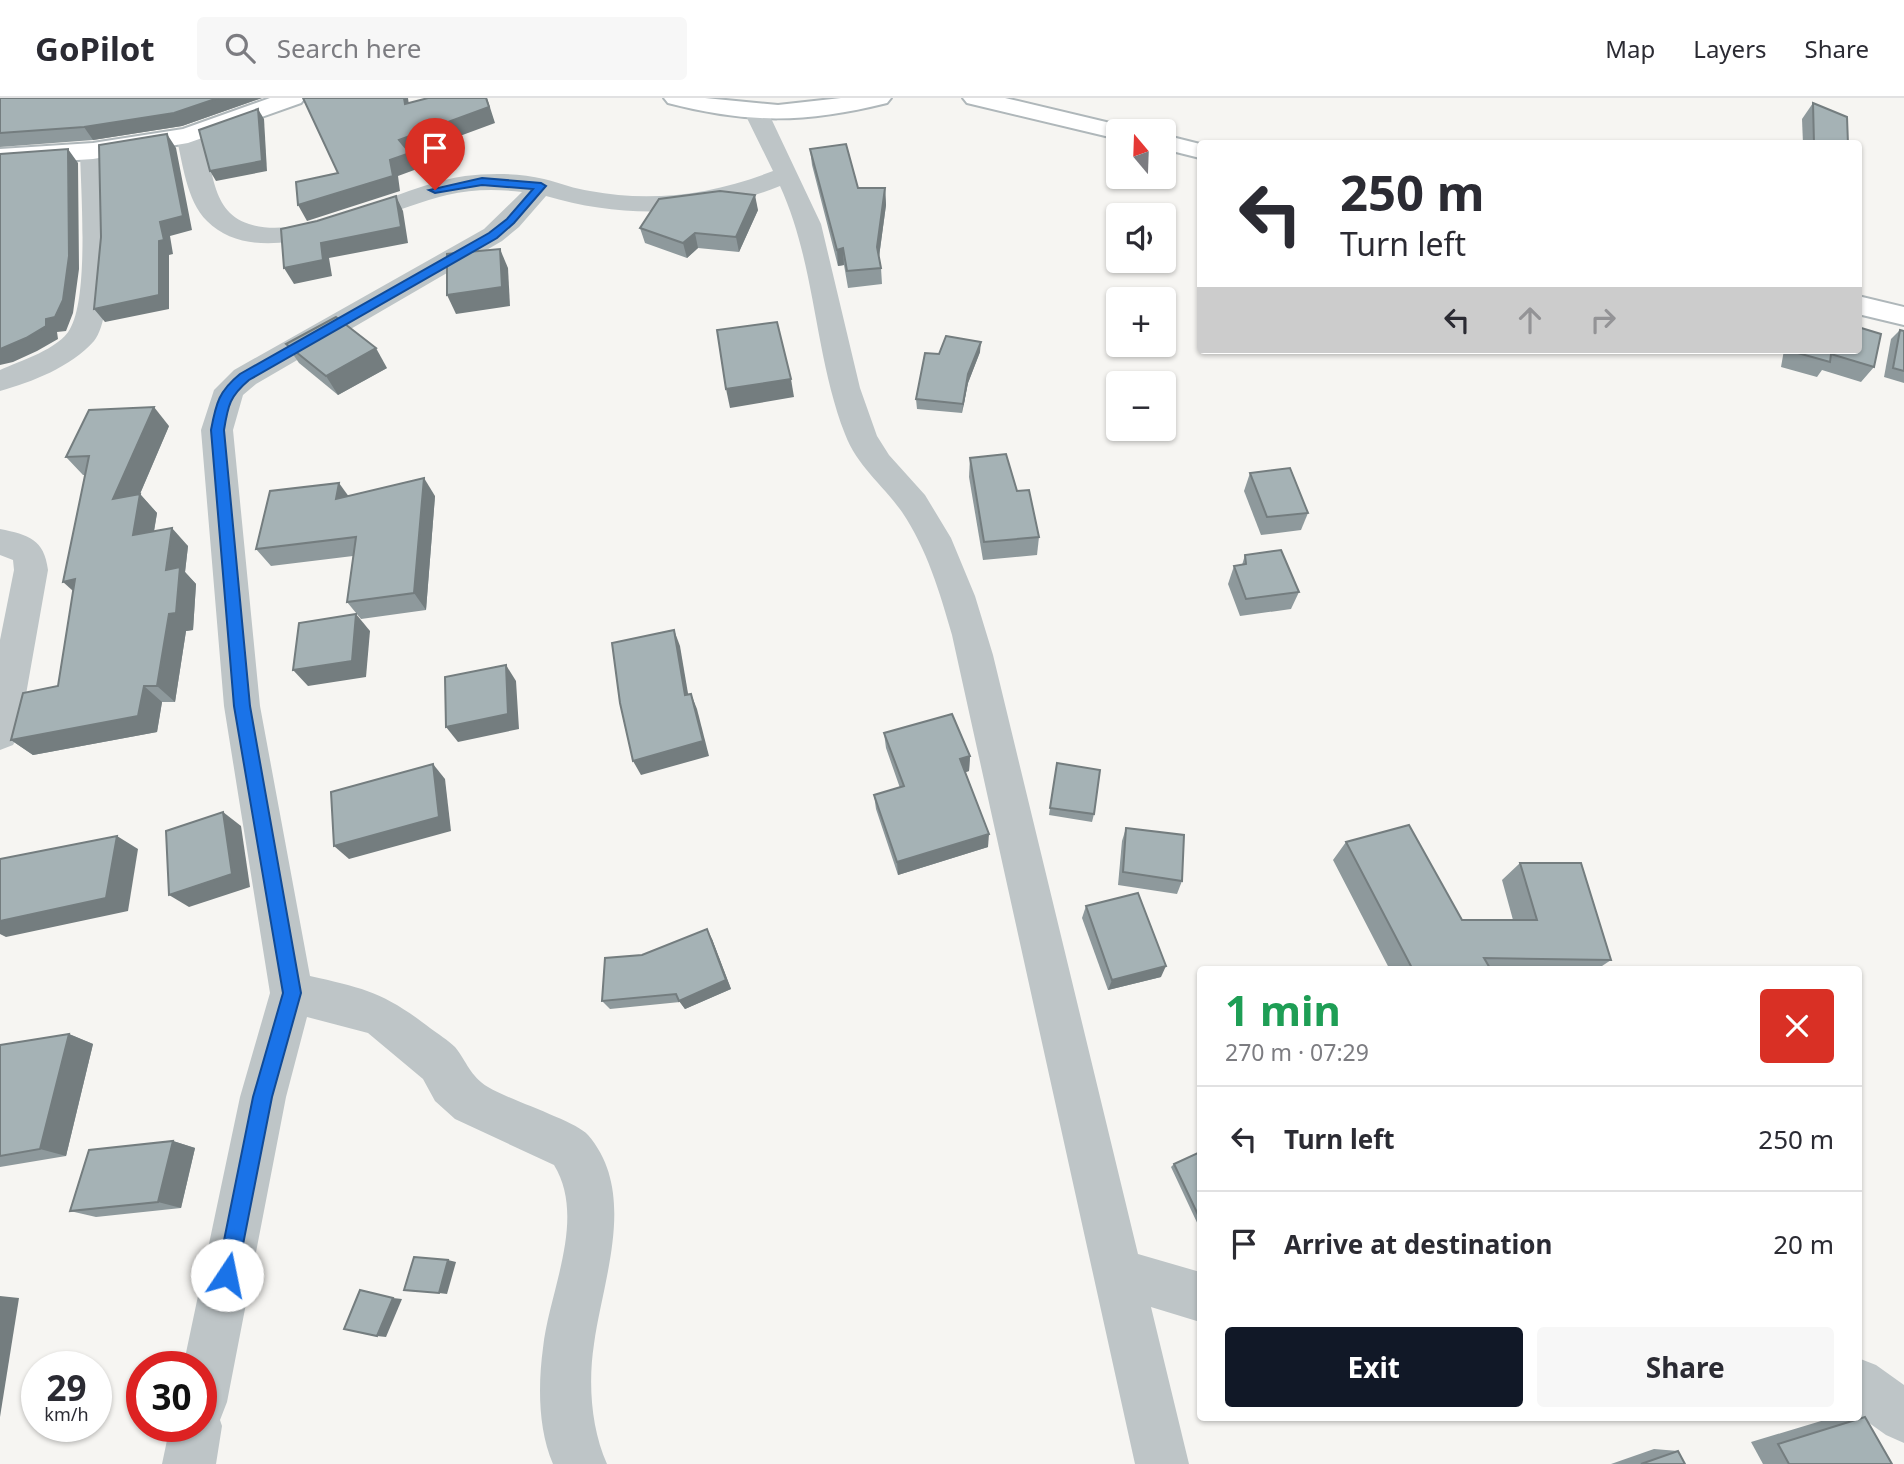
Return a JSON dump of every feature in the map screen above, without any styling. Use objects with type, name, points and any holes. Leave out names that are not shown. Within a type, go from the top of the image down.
[{"type":"main road","points":[[0,157],[93,151],[188,136],[293,98]]},
{"type":"main road","points":[[676,98],[723,110],[757,114],[814,111],[879,98]]},
{"type":"main road","points":[[975,98],[1106,129]]},
{"type":"main road","points":[[1176,145],[1197,150]]},
{"type":"main road","points":[[1862,306],[1904,316]]},
{"type":"street","points":[[757,114],[803,205],[814,242],[839,370],[862,439],[876,460],[914,504],[958,592],[975,655],[1162,1464]]},
{"type":"street","points":[[188,136],[208,204],[218,217],[252,234],[279,235],[332,224],[456,185],[509,182],[541,186],[593,200],[670,204],[732,195],[785,174]]},
{"type":"street","points":[[0,381],[53,359],[83,335],[95,291],[93,151]]},
{"type":"street","points":[[211,1351],[262,1097],[292,993],[242,706],[217,430],[222,406],[229,390],[266,362],[493,235],[516,216],[541,186]]},
{"type":"street","points":[[0,542],[29,553],[31,570],[0,734]]},
{"type":"street","points":[[292,993],[361,1008],[383,1018],[439,1063],[451,1085],[471,1102],[570,1149],[583,1171],[591,1209],[588,1244],[568,1347],[566,1405],[575,1454],[580,1464]]},
{"type":"street","points":[[1118,1273],[1197,1296]]},
{"type":"street","points":[[1862,1386],[1904,1417]]},
{"type":"street","points":[[189,1464],[193,1442]]},
{"type":"building","points":[[0,98],[218,98],[174,113],[84,127],[0,133]]},
{"type":"building","points":[[303,98],[404,98],[405,104],[428,98],[486,98],[489,107],[399,140],[410,153],[390,160],[393,176],[298,205],[296,182],[338,173]]},
{"type":"building","points":[[1813,103],[1847,117],[1848,140],[1814,140]]},
{"type":"building","points":[[258,109],[262,161],[210,171],[199,130]]},
{"type":"building","points":[[167,134],[183,216],[160,222],[164,240],[159,241],[159,295],[94,309],[101,237],[99,145]]},
{"type":"building","points":[[846,144],[858,188],[885,188],[877,247],[881,268],[847,271],[843,248],[837,250],[810,149]]},
{"type":"building","points":[[68,149],[69,256],[63,300],[55,317],[46,319],[46,326],[0,349],[0,154]]},
{"type":"building","points":[[720,191],[755,195],[736,237],[695,233],[683,243],[640,228],[659,199]]},
{"type":"building","points":[[396,196],[401,227],[321,243],[323,260],[284,268],[281,229],[317,221]]},
{"type":"building","points":[[500,249],[502,287],[447,295],[447,254]]},
{"type":"building","points":[[336,317],[376,348],[326,376],[286,344]]},
{"type":"building","points":[[777,322],[791,379],[726,389],[717,330]]},
{"type":"building","points":[[1862,328],[1881,334],[1874,367],[1831,354],[1862,354]]},
{"type":"building","points":[[1900,330],[1904,331],[1904,371],[1893,368]]},
{"type":"building","points":[[946,336],[981,342],[968,374],[963,404],[916,399],[925,353],[939,354]]},
{"type":"building","points":[[1801,354],[1831,354],[1830,362]]},
{"type":"building","points":[[154,407],[113,499],[140,494],[133,535],[172,528],[166,570],[180,567],[176,613],[169,614],[157,686],[144,686],[138,716],[11,740],[23,693],[58,686],[75,579],[63,582],[89,456],[66,457],[89,410]]},
{"type":"building","points":[[1006,454],[1017,491],[1029,490],[1039,537],[984,542],[970,458]]},
{"type":"building","points":[[1290,468],[1308,513],[1267,517],[1250,473]]},
{"type":"building","points":[[424,478],[414,593],[347,602],[356,537],[256,549],[270,491],[339,483],[336,499]]},
{"type":"building","points":[[1281,550],[1299,592],[1246,599],[1234,566],[1246,564],[1245,555]]},
{"type":"building","points":[[356,614],[352,661],[293,670],[299,623]]},
{"type":"building","points":[[674,630],[685,695],[691,694],[703,741],[633,761],[620,703],[612,643]]},
{"type":"building","points":[[506,665],[508,714],[446,727],[445,677]]},
{"type":"building","points":[[952,714],[970,756],[960,759],[989,834],[897,862],[874,795],[904,786],[884,733]]},
{"type":"building","points":[[1057,763],[1100,770],[1094,814],[1050,808]]},
{"type":"building","points":[[433,764],[439,817],[334,846],[331,792]]},
{"type":"building","points":[[223,812],[232,874],[169,895],[166,831]]},
{"type":"building","points":[[1409,825],[1462,920],[1537,920],[1520,863],[1581,863],[1611,960],[1484,958],[1489,966],[1411,966],[1346,842]]},
{"type":"building","points":[[1126,828],[1184,835],[1182,881],[1123,872]]},
{"type":"building","points":[[117,836],[106,898],[0,921],[0,859]]},
{"type":"building","points":[[1138,893],[1166,966],[1112,980],[1086,906]]},
{"type":"building","points":[[707,929],[726,980],[679,1001],[676,994],[602,1001],[605,958],[642,955]]},
{"type":"building","points":[[69,1034],[40,1149],[0,1156],[0,1045]]},
{"type":"building","points":[[173,1141],[158,1202],[70,1211],[89,1150]]},
{"type":"building","points":[[1197,1153],[1197,1213],[1174,1164]]},
{"type":"building","points":[[414,1257],[448,1260],[439,1293],[404,1290]]},
{"type":"building","points":[[360,1290],[393,1298],[377,1336],[344,1329]]},
{"type":"building","points":[[1865,1417],[1892,1464],[1789,1464],[1778,1444],[1852,1421],[1862,1421]]},
{"type":"building","points":[[1678,1451],[1685,1464],[1641,1464]]},
{"type":"route","points":[[227,1275],[262,1097],[292,993],[242,706],[217,430],[222,406],[229,390],[245,377],[266,362],[493,235],[520,211],[541,186],[482,181],[435,190]]}]
